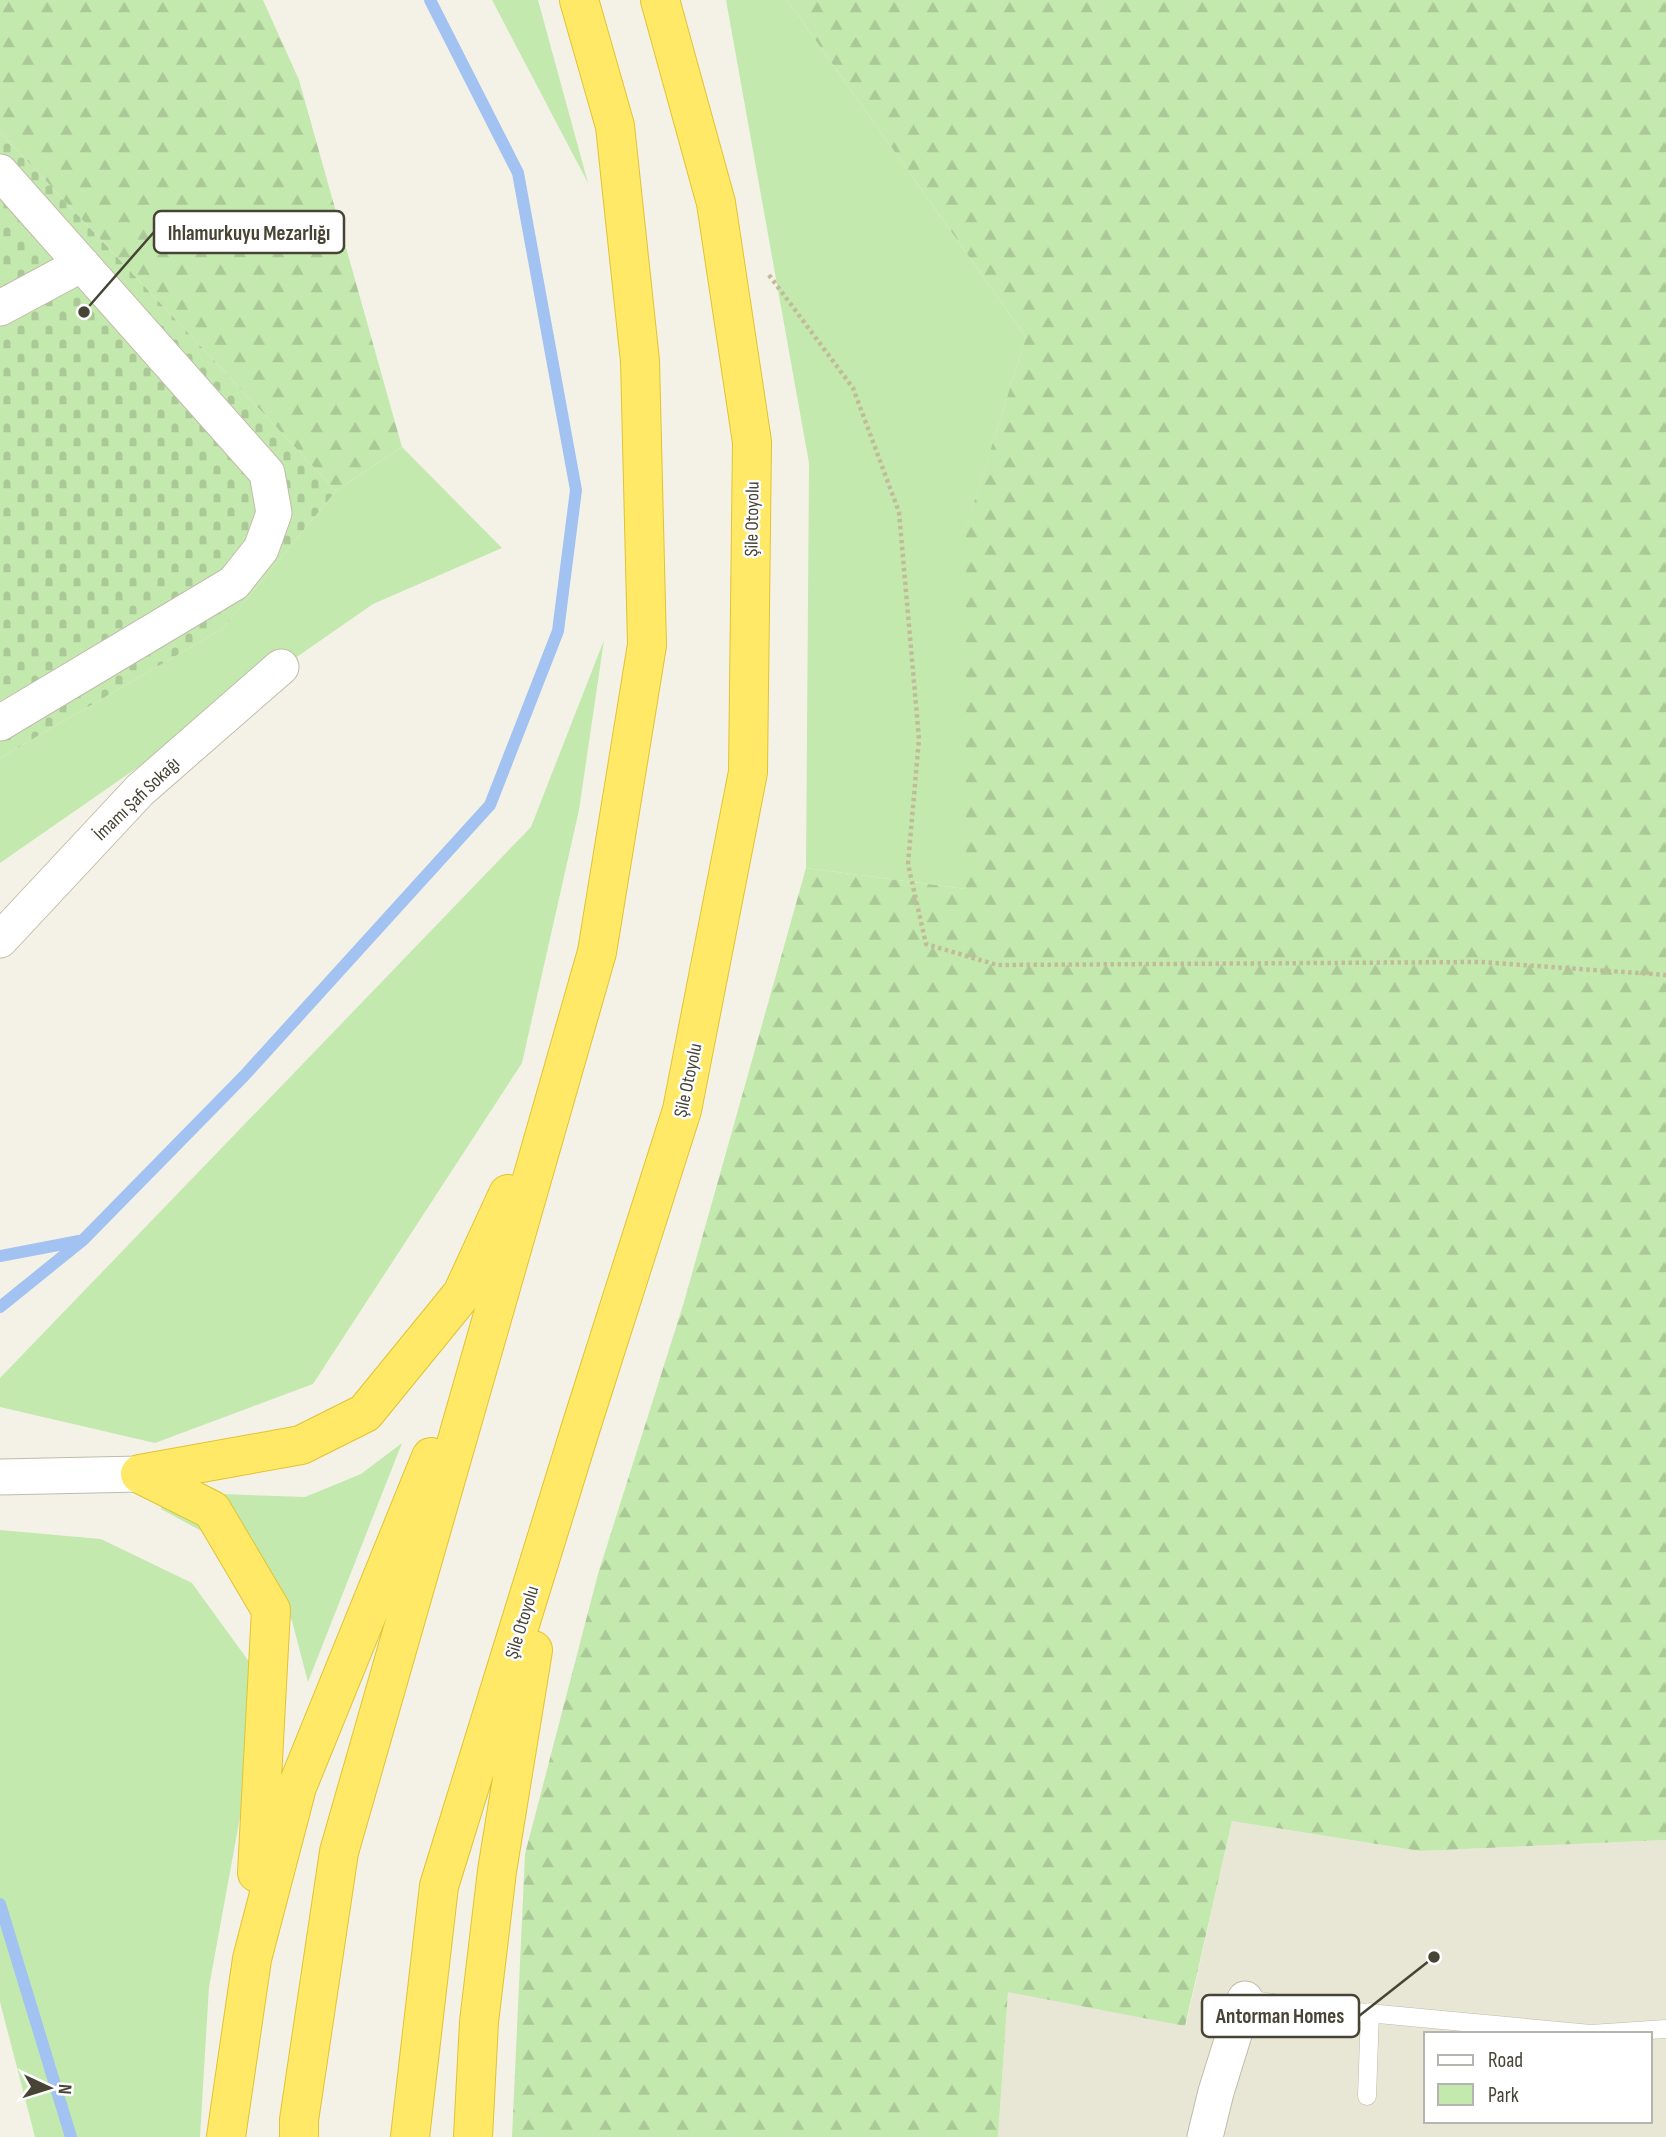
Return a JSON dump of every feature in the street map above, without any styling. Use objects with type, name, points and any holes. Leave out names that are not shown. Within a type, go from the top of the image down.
[{"type":"highway","points":[[299,2137],[299,2120],[339,1852],[597,952],[647,645],[640,360],[623,195],[615,125],[579,0]]},
{"type":"highway","name":"Şile Otoyolu","points":[[410,2137],[439,1886],[682,1110],[748,772],[752,442],[716,203],[660,0]]},
{"type":"highway","points":[[140,1474],[301,1445],[365,1413],[462,1294],[561,1077]]},
{"type":"highway","points":[[252,1959],[297,1787],[424,1473],[484,1345]]},
{"type":"highway","points":[[473,2137],[479,2022],[497,1871],[532,1653],[581,1427]]},
{"type":"highway","points":[[140,1474],[212,1510],[271,1610],[252,1959],[226,2137]]},
{"type":"street","points":[[0,172],[267,473],[274,513],[261,550],[233,583],[0,723]]},
{"type":"street","points":[[0,308],[82,264]]},
{"type":"street","name":"İmamı Şafi Sokağı","points":[[0,940],[140,790],[282,667]]},
{"type":"street","points":[[0,1477],[140,1474]]},
{"type":"street","points":[[1205,2137],[1245,1999]]},
{"type":"lane","points":[[1245,1999],[1293,2006],[1571,2032]]},
{"type":"lane","points":[[1367,2096],[1370,2012]]},
{"type":"lane","points":[[1621,2032],[1666,2029]]},
{"type":"path","points":[[764,268],[853,388],[899,512],[919,739],[908,864],[926,944],[997,965],[1480,962],[1666,975]]},
{"type":"shaded area","points":[[1232,1821],[1420,1851],[1666,1840],[1666,2137],[998,2137],[1008,1991],[1186,2025]]},
{"type":"green space","points":[[0,0],[263,0],[299,80],[402,447],[336,491],[0,132]]},
{"type":"green space","points":[[492,0],[538,0],[588,183]]},
{"type":"green space","points":[[726,0],[787,0],[1026,337],[966,529],[966,889],[806,868],[809,463]]},
{"type":"green space","points":[[787,0],[1666,0],[1666,1840],[1420,1851],[1232,1821],[1185,2026],[1008,1992],[998,2137],[512,2137],[525,1854],[598,1574],[684,1302],[806,868],[966,889],[966,528],[1026,337]]},
{"type":"green space","points":[[0,132],[336,491],[222,629],[0,758]]},
{"type":"green space","points":[[402,447],[502,548],[373,604],[0,863],[0,758],[222,629],[336,491]]},
{"type":"green space","points":[[604,640],[579,810],[522,1063],[313,1384],[155,1443],[0,1407],[0,1378],[531,827]]},
{"type":"green space","points":[[402,1443],[308,1682],[292,1621],[262,1564],[161,1509],[167,1492],[305,1497],[361,1474]]},
{"type":"green space","points":[[0,1530],[101,1539],[192,1583],[250,1663],[253,1746],[209,1987],[200,2137],[35,2137],[0,2002]]},
{"type":"waterway","points":[[0,1307],[83,1240],[244,1076],[490,805],[558,631],[576,490],[518,173],[430,0]]},
{"type":"waterway","points":[[0,1256],[79,1241]]},
{"type":"waterway","points":[[0,1904],[71,2137]]},
{"type":"place","name":"Ihlamurkuyu Mezarlığı","points":[[84,312]]},
{"type":"place","name":"Antorman Homes","points":[[1434,1957]]}]
